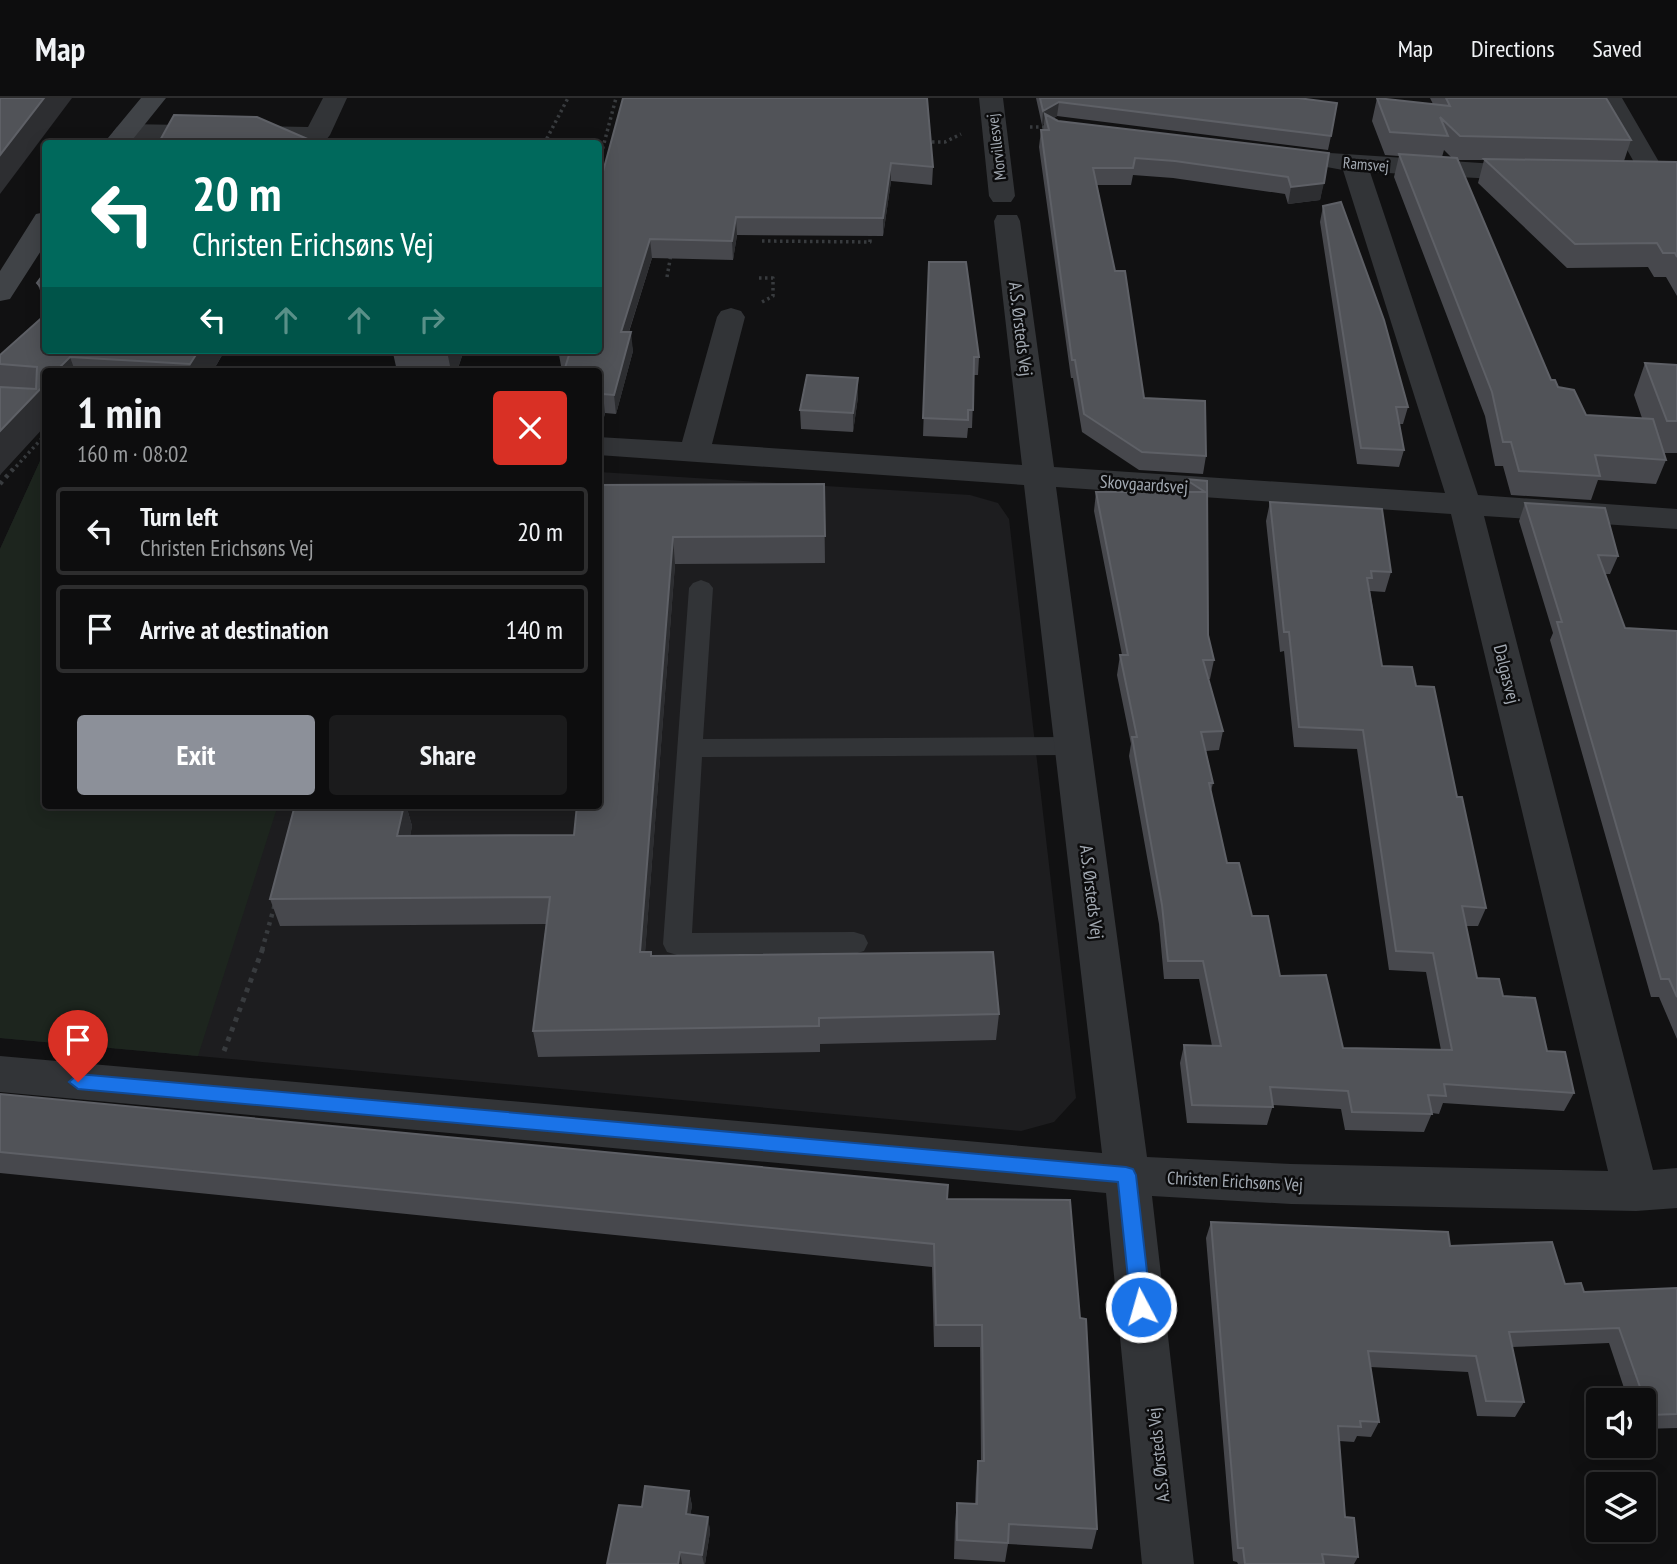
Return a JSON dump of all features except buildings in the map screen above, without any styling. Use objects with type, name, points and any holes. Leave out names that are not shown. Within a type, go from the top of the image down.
[{"type":"street","points":[[120,138],[154,98]]},
{"type":"street","points":[[120,138],[317,135],[335,98]]},
{"type":"street","name":"Morvillesvej","points":[[990,98],[1005,208]]},
{"type":"street","points":[[1610,98],[1665,174]]},
{"type":"street","name":"Ramsvej","points":[[1300,157],[1354,164],[1479,172],[1559,173]]},
{"type":"street","name":"Dalgasvej","points":[[1354,164],[1465,505],[1657,1189]]},
{"type":"street","points":[[1626,174],[1665,174]]},
{"type":"street","name":"A.S. Ørsteds Vej","points":[[1005,208],[1041,478],[1126,1175],[1168,1564]]},
{"type":"street","points":[[0,293],[42,225]]},
{"type":"street","points":[[695,451],[731,317]]},
{"type":"street","name":"Skovgaardsvej","points":[[602,446],[1677,519]]},
{"type":"street","name":"Christen Erichsøns Vej","points":[[0,1074],[1126,1175],[1291,1184],[1657,1189]]},
{"type":"lane","points":[[701,588],[677,944],[854,943]]},
{"type":"lane","points":[[691,748],[1074,746]]},
{"type":"path","points":[[547,140],[568,98]]},
{"type":"path","points":[[602,145],[616,98]]},
{"type":"path","points":[[920,142],[945,142],[958,135],[995,134]]},
{"type":"path","points":[[762,241],[870,242],[870,229]]},
{"type":"path","points":[[667,277],[672,250]]},
{"type":"path","points":[[0,484],[42,438]]},
{"type":"path","points":[[208,1094],[262,951],[277,898]]},
{"type":"shaded area","points":[[42,457],[42,809],[602,809],[602,472],[970,495],[998,503],[1009,519],[1076,1098],[1054,1122],[1021,1131],[0,1038],[0,549]]},
{"type":"shaded area","points":[[42,457],[42,809],[277,809],[198,1056],[0,1038],[0,549]]},
{"type":"route","points":[[78,1082],[1126,1175],[1141,1307]]}]
